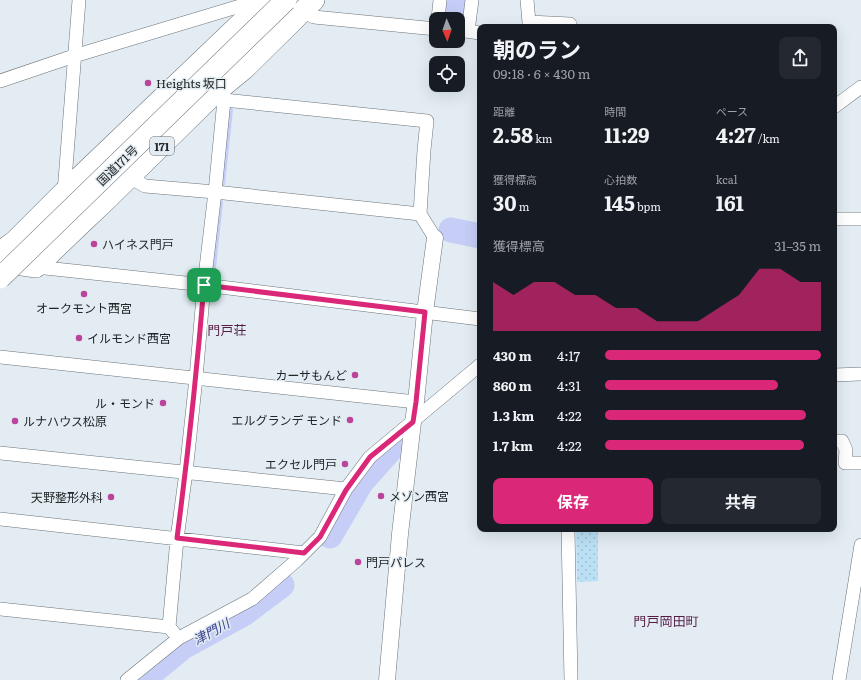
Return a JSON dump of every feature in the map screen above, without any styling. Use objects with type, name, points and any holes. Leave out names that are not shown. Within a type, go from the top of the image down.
[{"type":"highway","points":[[13,258],[64,192],[265,0]]},
{"type":"highway","name":"国道171号","points":[[0,278],[286,0]]},
{"type":"highway","name":"171","points":[[13,258],[84,220],[129,177],[220,96],[244,69],[308,6]]},
{"type":"street","points":[[79,0],[64,192],[84,220]]},
{"type":"street","points":[[0,81],[74,56],[260,0]]},
{"type":"street","points":[[439,12],[440,0]]},
{"type":"street","points":[[467,31],[472,0]]},
{"type":"street","points":[[527,0],[529,24],[570,24]]},
{"type":"street","points":[[308,6],[314,17],[429,27]]},
{"type":"street","points":[[837,105],[861,87]]},
{"type":"street","points":[[169,627],[177,538],[186,472],[204,285],[215,192],[220,96],[427,121],[420,214],[435,238],[425,312],[400,534],[387,680]]},
{"type":"street","points":[[129,177],[145,186],[420,214]]},
{"type":"street","points":[[837,219],[861,218]]},
{"type":"street","points":[[13,258],[204,285],[477,319]]},
{"type":"street","points":[[0,357],[416,402]]},
{"type":"street","points":[[127,680],[179,638],[252,599],[304,553],[320,537],[346,490],[370,457],[477,368]]},
{"type":"street","points":[[837,375],[861,374]]},
{"type":"street","points":[[837,441],[842,441],[846,450],[845,463],[861,463]]},
{"type":"street","points":[[0,453],[346,490]]},
{"type":"street","points":[[0,519],[304,553]]},
{"type":"street","points":[[568,532],[571,680]]},
{"type":"street","points":[[839,680],[861,545]]},
{"type":"street","points":[[0,609],[169,627],[179,638]]},
{"type":"shaded area","points":[[576,532],[598,532],[598,581],[577,582]]},
{"type":"waterway","name":"津門川","points":[[455,12],[456,0]]},
{"type":"waterway","points":[[223,184],[231,110]]},
{"type":"waterway","points":[[213,277],[221,202]]},
{"type":"waterway","name":"津門川","points":[[451,230],[477,235]]},
{"type":"waterway","name":"津門川","points":[[330,536],[361,483],[392,448]]},
{"type":"waterway","name":"津門川","points":[[143,680],[183,647],[245,613],[282,585]]},
{"type":"place","name":"Heights 坂口","points":[[148,83]]},
{"type":"place","name":"ハイネス門戸","points":[[94,244]]},
{"type":"place","name":"オークモント西宮","points":[[84,294]]},
{"type":"place","name":"イルモンド西宮","points":[[79,338]]},
{"type":"place","name":"カーサもんど","points":[[355,375]]},
{"type":"place","name":"ル・モンド","points":[[163,403]]},
{"type":"place","name":"エルグランデ モンド","points":[[350,420]]},
{"type":"place","name":"ルナハウス松原","points":[[15,421]]},
{"type":"place","name":"エクセル門戸","points":[[345,464]]},
{"type":"place","name":"メゾン西宮","points":[[381,496]]},
{"type":"place","name":"天野整形外科","points":[[111,497]]},
{"type":"place","name":"門戸パレス","points":[[358,562]]},
{"type":"district","name":"門戸荘","points":[[227,329]]},
{"type":"district","name":"門戸岡田町","points":[[666,620]]},
{"type":"route","points":[[204,285],[425,312],[413,422],[370,457],[346,490],[320,537],[304,553],[177,538],[186,472],[204,285]]}]
